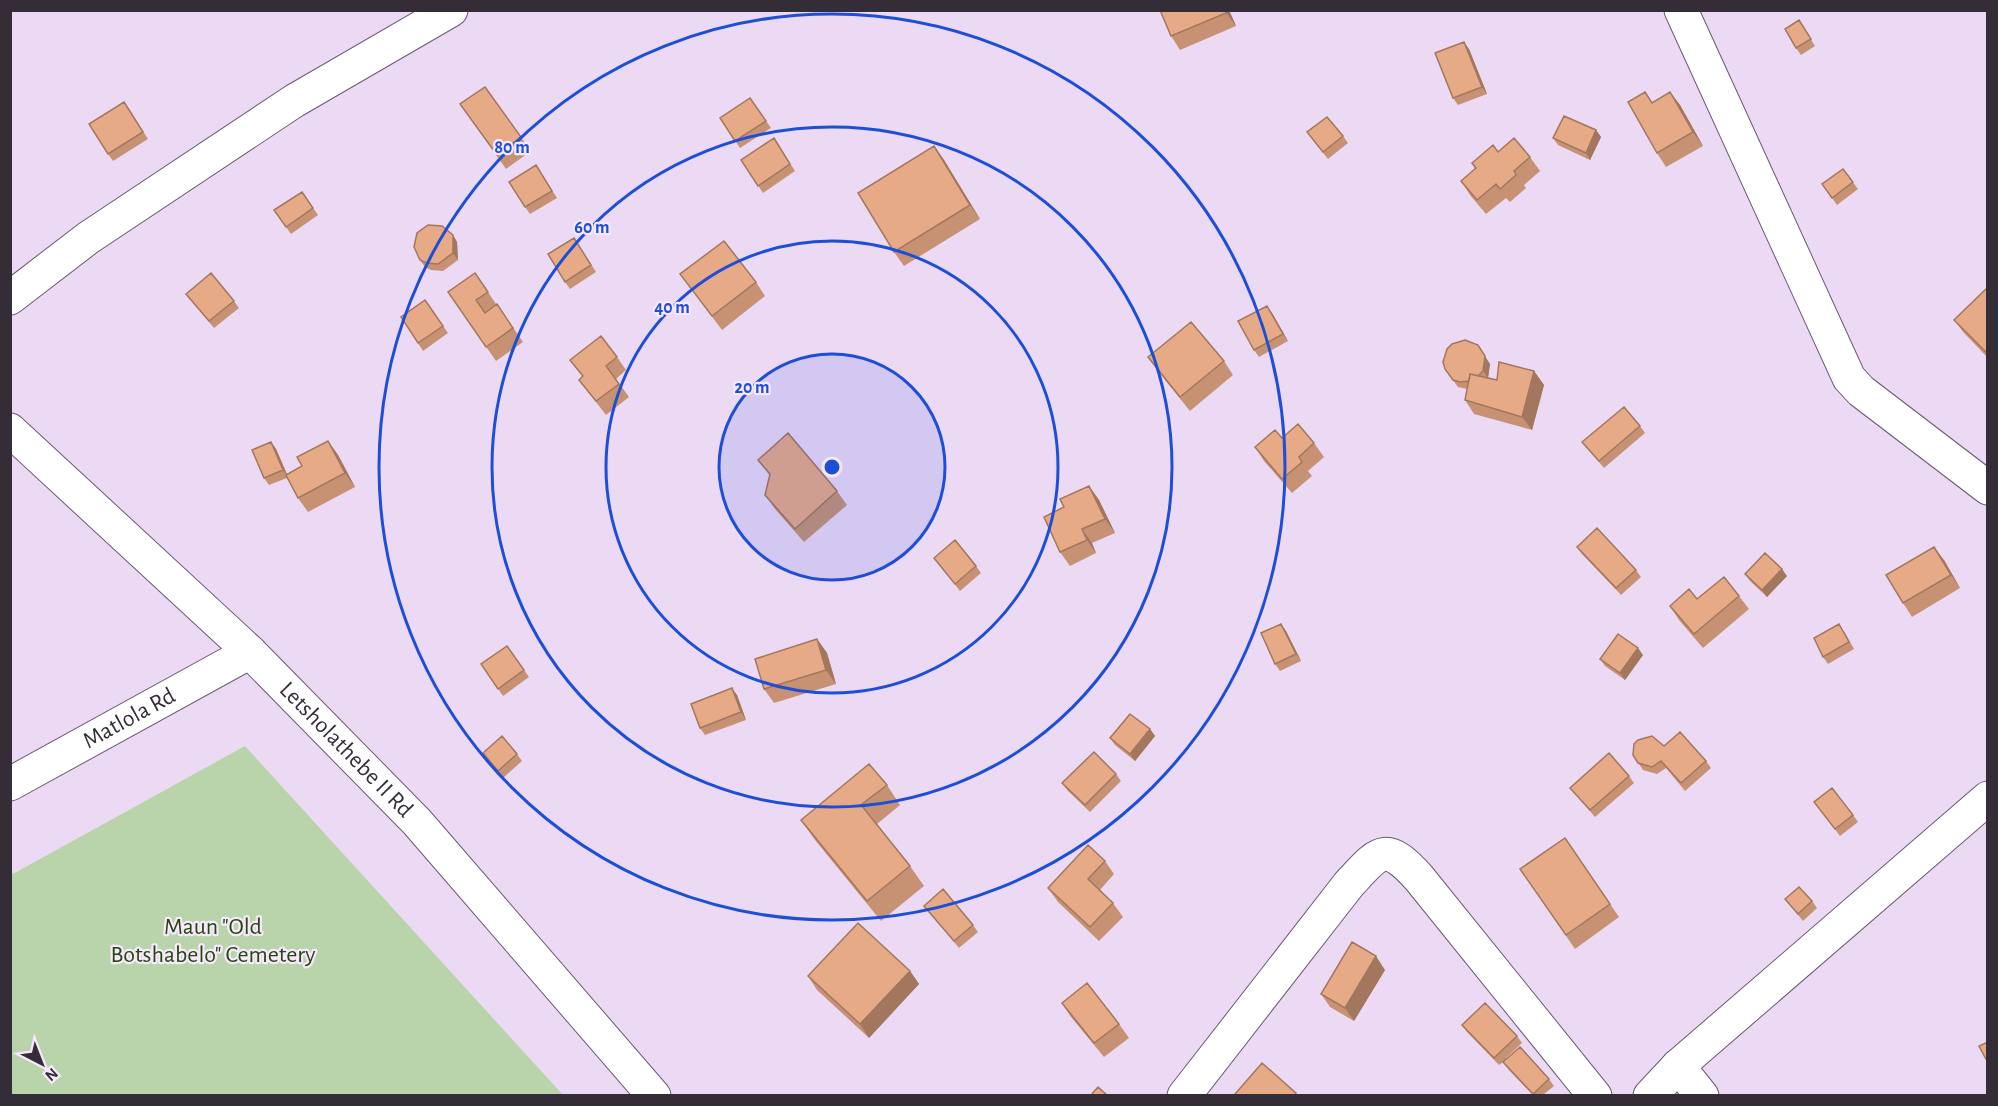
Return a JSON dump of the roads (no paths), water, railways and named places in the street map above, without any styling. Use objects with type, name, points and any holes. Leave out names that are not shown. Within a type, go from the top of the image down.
[{"type":"street","points":[[10,298],[88,238],[284,107],[451,10]]},
{"type":"street","points":[[1681,10],[1849,378],[1861,391],[1988,488]]},
{"type":"street","name":"Letsholathebe II Rd","points":[[10,430],[250,652],[417,822],[654,1095]]},
{"type":"street","name":"Matlola Rd","points":[[10,784],[250,652]]},
{"type":"street","points":[[1650,1095],[1678,1066],[1988,798]]},
{"type":"street","points":[[1184,1095],[1349,884],[1374,857],[1386,854],[1401,858],[1419,878],[1595,1095]]},
{"type":"street","points":[[1678,1066],[1702,1095]]},
{"type":"park label","name":"Maun \"Old Botshabelo\" Cemetery","points":[[213,941]]}]
